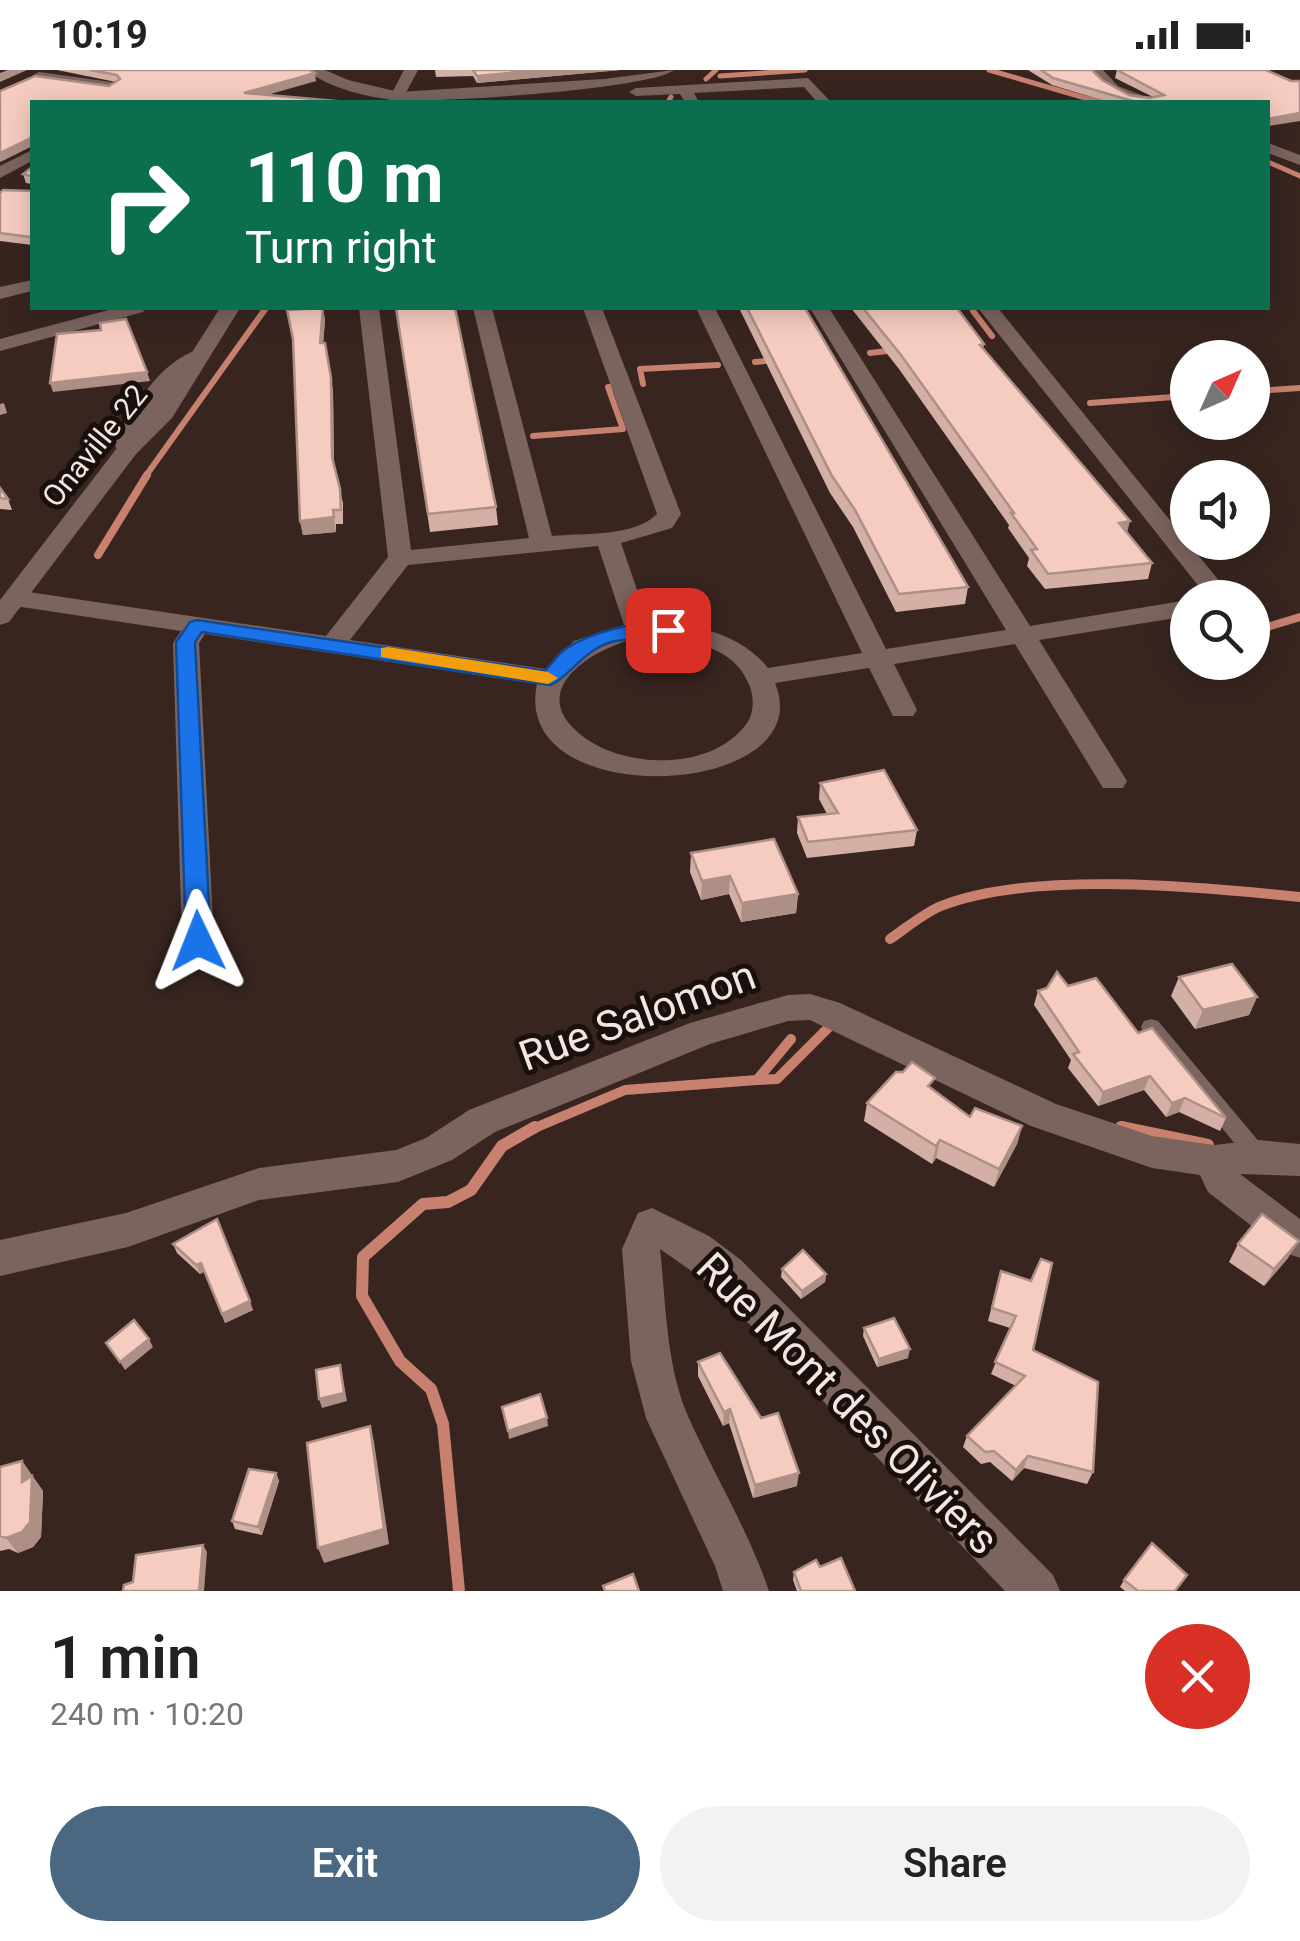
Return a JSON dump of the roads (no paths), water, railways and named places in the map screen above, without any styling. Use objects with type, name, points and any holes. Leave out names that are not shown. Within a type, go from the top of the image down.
[{"type":"street","points":[[314,70],[396,100]]},
{"type":"street","points":[[399,100],[411,70]]},
{"type":"street","points":[[512,70],[518,97]]},
{"type":"street","points":[[592,70],[604,93]]},
{"type":"street","points":[[604,93],[668,70]]},
{"type":"street","points":[[1095,70],[1114,89],[1146,100]]},
{"type":"street","points":[[38,75],[111,86]]},
{"type":"street","points":[[97,100],[128,76]]},
{"type":"street","points":[[429,100],[604,93],[688,96],[808,82],[822,100]]},
{"type":"street","points":[[487,100],[518,97]]},
{"type":"street","points":[[1270,146],[1300,138]]},
{"type":"street","points":[[1270,148],[1300,160]]},
{"type":"street","points":[[0,173],[30,156]]},
{"type":"street","points":[[0,292],[30,286]]},
{"type":"street","points":[[0,345],[129,310]]},
{"type":"street","name":"Onaville 22","points":[[11,593],[128,450],[164,413],[229,310]]},
{"type":"street","points":[[333,645],[400,558],[370,310]]},
{"type":"street","points":[[483,310],[542,543]]},
{"type":"street","points":[[400,558],[607,537],[653,530],[664,524],[669,514],[594,310]]},
{"type":"street","points":[[707,310],[880,657],[902,710]]},
{"type":"street","points":[[821,310],[1113,781]]},
{"type":"street","points":[[990,310],[1207,580]]},
{"type":"street","points":[[607,537],[638,630]]},
{"type":"street","points":[[11,593],[197,626],[550,678]]},
{"type":"street","points":[[762,676],[1170,611]]},
{"type":"street","points":[[197,626],[186,642],[198,941]]},
{"type":"street","points":[[638,630],[684,632],[726,644],[762,676],[768,702],[759,727],[736,749],[702,764],[660,769],[618,764],[581,750],[556,729],[546,704],[550,678],[570,656],[600,639],[638,630]]},
{"type":"street","name":"Rue Salomon","points":[[0,1258],[128,1230],[204,1200],[259,1184],[398,1166],[440,1149],[482,1121],[532,1100],[702,1033],[788,1008],[810,1007],[828,1012],[1044,1115],[1152,1152],[1214,1162],[1258,1156],[1300,1160]]},
{"type":"street","points":[[1214,1162],[1221,1182],[1300,1242]]},
{"type":"street","name":"Rue Mont des Oliviers","points":[[746,1591],[736,1560],[667,1418],[652,1361],[640,1250],[652,1225],[728,1273],[1037,1591]]},
{"type":"lane","points":[[1150,1027],[1258,1156]]},
{"type":"waterway","points":[[706,79],[716,70]]},
{"type":"waterway","points":[[720,76],[805,70]]},
{"type":"waterway","points":[[989,70],[1092,100]]},
{"type":"waterway","points":[[1270,163],[1300,176]]},
{"type":"waterway","points":[[145,477],[265,310]]},
{"type":"waterway","points":[[973,311],[992,336]]},
{"type":"waterway","points":[[870,353],[896,350]]},
{"type":"waterway","points":[[755,362],[776,360]]},
{"type":"waterway","points":[[643,384],[640,369],[718,365]]},
{"type":"waterway","points":[[533,436],[623,429],[608,387],[612,387]]},
{"type":"waterway","points":[[1270,390],[1300,388]]},
{"type":"waterway","points":[[1090,403],[1170,397]]},
{"type":"waterway","points":[[98,555],[147,475]]},
{"type":"waterway","points":[[1270,626],[1300,617]]},
{"type":"waterway","points":[[890,939],[941,906],[1022,888],[1118,884],[1300,897]]},
{"type":"waterway","points":[[757,1080],[777,1079],[833,1023]]},
{"type":"waterway","points":[[757,1080],[791,1039]]},
{"type":"waterway","points":[[530,1130],[625,1090],[757,1080]]},
{"type":"waterway","points":[[459,1591],[443,1424],[431,1389],[400,1361],[362,1296],[363,1257],[423,1204],[448,1202],[471,1190],[502,1146],[535,1127]]},
{"type":"waterway","points":[[1120,1127],[1133,1130]]},
{"type":"waterway","points":[[1121,1127],[1208,1145]]}]
